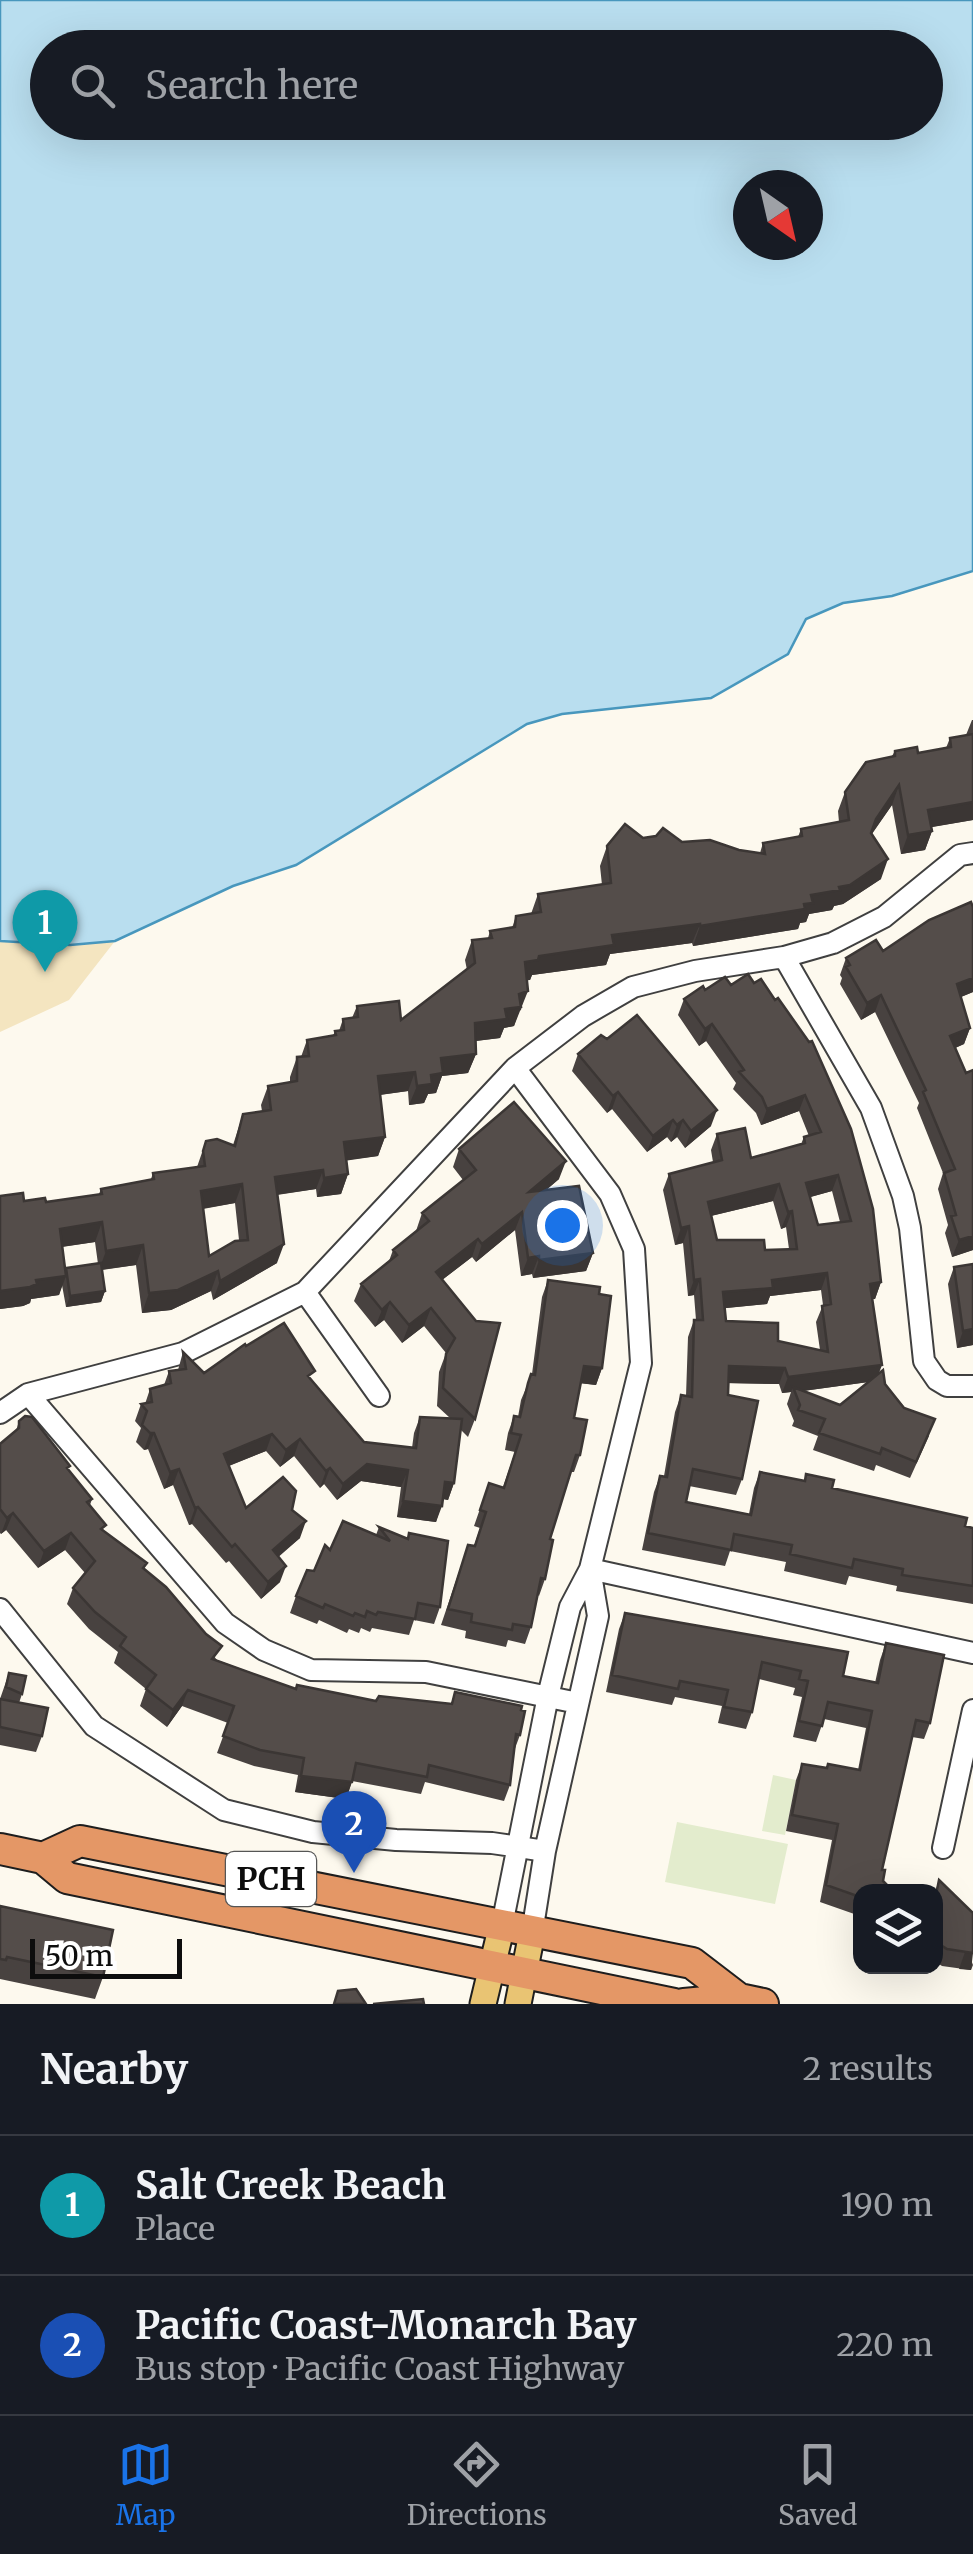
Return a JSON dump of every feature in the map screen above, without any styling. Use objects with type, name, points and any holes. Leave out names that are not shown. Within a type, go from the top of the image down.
[{"type":"highway","name":"PCH","points":[[42,1858],[80,1841],[692,1963],[751,2001]]},
{"type":"highway","name":"PCH","points":[[0,1850],[42,1858],[67,1878],[674,2004]]},
{"type":"highway","name":"PCH","points":[[684,2004],[751,2001]]},
{"type":"main road","points":[[483,2004],[493,1964],[517,1929]]},
{"type":"main road","points":[[517,1929],[525,1973],[518,2004]]},
{"type":"street","points":[[0,1413],[28,1394],[183,1353],[306,1292],[514,1068],[583,1016],[633,987],[696,971],[784,957],[833,942],[884,917],[960,855],[973,853]]},
{"type":"street","points":[[784,957],[871,1108],[898,1180],[910,1228],[924,1360],[937,1380],[947,1386],[973,1386]]},
{"type":"street","points":[[514,1068],[610,1194],[634,1249],[641,1363],[590,1570],[570,1607],[548,1696],[517,1849],[517,1929]]},
{"type":"street","points":[[306,1292],[379,1396]]},
{"type":"street","points":[[28,1394],[224,1624],[264,1650],[312,1670],[426,1672],[578,1703]]},
{"type":"street","points":[[590,1570],[973,1653]]},
{"type":"street","points":[[517,1929],[545,1851],[598,1616],[590,1570]]},
{"type":"street","points":[[0,1609],[94,1726],[224,1810],[313,1832],[492,1843],[545,1851]]},
{"type":"street","points":[[943,1848],[973,1710]]},
{"type":"sand","points":[[0,941],[70,945],[115,941],[69,1000],[0,1032]]},
{"type":"green space","points":[[773,1775],[796,1780],[785,1835],[762,1831]]},
{"type":"green space","points":[[677,1822],[788,1844],[775,1904],[665,1882]]},
{"type":"water","points":[[0,0],[973,0],[973,571],[892,596],[843,603],[806,619],[788,654],[711,698],[562,714],[527,724],[296,865],[233,886],[115,941],[70,945],[0,941]]},
{"type":"building","points":[[973,734],[973,802],[928,810],[932,831],[908,835],[899,785],[871,833],[888,859],[850,885],[839,887],[840,890],[811,895],[813,903],[804,904],[805,909],[612,935],[614,945],[539,956],[538,960],[525,962],[528,991],[519,994],[521,1007],[505,1009],[507,1019],[475,1023],[476,1054],[441,1058],[443,1073],[431,1075],[432,1084],[417,1086],[415,1072],[378,1076],[385,1137],[344,1142],[348,1174],[324,1178],[323,1170],[275,1177],[284,1244],[220,1281],[218,1271],[178,1290],[149,1293],[143,1245],[106,1251],[102,1222],[60,1229],[66,1276],[0,1291],[0,1196],[23,1193],[24,1201],[45,1198],[46,1202],[102,1194],[101,1189],[154,1179],[153,1173],[205,1166],[206,1141],[217,1139],[235,1146],[243,1114],[271,1110],[268,1086],[297,1081],[297,1057],[309,1056],[307,1040],[344,1030],[343,1019],[358,1017],[357,1006],[399,1001],[401,1020],[475,963],[472,940],[492,938],[490,931],[515,927],[516,916],[541,912],[538,894],[611,883],[607,846],[625,824],[643,838],[656,836],[663,828],[682,842],[710,840],[765,854],[763,843],[802,836],[801,829],[849,820],[845,792],[866,762],[917,747],[918,753],[951,747],[950,738]],"holes":[[[242,1184],[248,1240],[235,1241],[209,1256],[201,1191]]]},
{"type":"building","points":[[971,902],[973,978],[957,984],[970,1028],[950,1036],[966,1073],[973,1070],[973,1236],[959,1240],[944,1173],[955,1169],[923,1092],[926,1090],[881,995],[867,1003],[846,967],[850,965],[846,958],[876,940],[883,951],[929,920]]},
{"type":"building","points":[[748,974],[754,983],[761,979],[775,1000],[778,998],[812,1041],[851,1129],[873,1209],[881,1282],[870,1284],[882,1365],[788,1377],[785,1368],[729,1366],[728,1395],[758,1401],[742,1479],[693,1469],[686,1502],[751,1515],[760,1472],[805,1481],[806,1474],[834,1480],[832,1488],[967,1518],[965,1526],[973,1528],[973,1586],[902,1575],[903,1569],[854,1559],[852,1568],[790,1554],[792,1545],[734,1534],[731,1550],[648,1533],[660,1476],[667,1477],[681,1395],[692,1397],[694,1320],[703,1320],[700,1279],[694,1280],[689,1226],[681,1228],[669,1174],[722,1160],[717,1134],[745,1128],[751,1158],[805,1143],[804,1137],[821,1132],[805,1095],[767,1109],[762,1097],[739,1072],[744,1070],[712,1024],[705,1029],[684,999],[725,977],[731,985]],"holes":[[[838,1175],[851,1221],[818,1225],[806,1183]],[[779,1184],[788,1212],[792,1211],[797,1249],[765,1250],[764,1240],[717,1240],[708,1202]],[[827,1273],[831,1304],[822,1306],[828,1352],[778,1341],[778,1323],[726,1321],[723,1292],[773,1288],[772,1280]]]},
{"type":"building","points":[[637,1015],[717,1110],[691,1131],[683,1120],[677,1125],[673,1120],[653,1136],[618,1092],[613,1096],[578,1054],[601,1035],[607,1039]]},
{"type":"building","points":[[514,1102],[566,1161],[529,1192],[579,1186],[593,1253],[528,1258],[522,1212],[482,1244],[478,1239],[436,1272],[476,1321],[500,1323],[475,1419],[443,1388],[446,1354],[455,1338],[431,1308],[409,1325],[390,1302],[382,1310],[361,1284],[397,1255],[393,1250],[429,1221],[422,1213],[476,1170],[459,1149]]},
{"type":"building","points":[[101,1263],[105,1291],[70,1296],[66,1268]]},
{"type":"building","points":[[973,1264],[973,1329],[963,1331],[954,1267]]},
{"type":"building","points":[[548,1280],[600,1287],[599,1294],[611,1296],[602,1368],[584,1366],[574,1418],[587,1420],[580,1455],[576,1455],[550,1539],[553,1540],[545,1579],[541,1578],[531,1627],[513,1624],[512,1630],[471,1622],[472,1614],[448,1609],[468,1545],[475,1546],[486,1512],[480,1510],[489,1483],[504,1488],[521,1435],[511,1433],[514,1416],[520,1417],[531,1374],[535,1375]]},
{"type":"building","points":[[284,1323],[315,1371],[308,1376],[364,1442],[416,1448],[420,1417],[462,1419],[454,1483],[445,1482],[442,1506],[403,1501],[408,1470],[367,1464],[343,1484],[330,1468],[326,1471],[300,1439],[286,1450],[272,1434],[224,1454],[246,1508],[283,1477],[296,1491],[292,1510],[306,1521],[273,1550],[286,1566],[268,1582],[235,1544],[232,1547],[195,1508],[179,1469],[170,1472],[154,1433],[142,1425],[147,1411],[141,1404],[152,1402],[150,1389],[171,1383],[169,1371],[186,1369],[183,1352],[204,1373]]},
{"type":"building","points":[[883,1370],[885,1384],[904,1408],[935,1419],[916,1462],[882,1448],[880,1454],[819,1433],[825,1419],[798,1410],[800,1405],[793,1387],[840,1405]]},
{"type":"building","points":[[25,1416],[32,1417],[70,1466],[67,1468],[92,1499],[87,1502],[106,1525],[101,1529],[147,1563],[143,1568],[222,1646],[212,1659],[296,1689],[297,1685],[376,1701],[379,1696],[452,1704],[455,1692],[522,1706],[525,1711],[520,1735],[516,1734],[510,1785],[429,1765],[427,1777],[356,1763],[352,1782],[301,1776],[304,1758],[260,1750],[223,1736],[234,1706],[188,1690],[173,1710],[146,1689],[156,1675],[120,1646],[126,1637],[73,1588],[95,1561],[71,1533],[44,1551],[13,1513],[7,1518],[0,1509],[0,1444],[19,1428],[19,1421]]},
{"type":"building","points":[[343,1521],[390,1541],[379,1527],[408,1539],[409,1533],[448,1541],[440,1607],[418,1603],[415,1619],[367,1611],[365,1617],[325,1604],[323,1608],[296,1596],[307,1570],[314,1571],[325,1545],[330,1550]]},
{"type":"building","points":[[625,1613],[848,1652],[843,1676],[878,1683],[886,1643],[944,1655],[930,1723],[916,1720],[882,1870],[886,1884],[853,1884],[853,1895],[826,1885],[838,1824],[792,1815],[802,1764],[860,1770],[872,1711],[828,1702],[822,1726],[799,1721],[808,1681],[799,1679],[801,1671],[762,1662],[752,1712],[724,1707],[728,1690],[680,1681],[678,1689],[612,1675]]},
{"type":"building","points":[[9,1673],[26,1676],[22,1694],[6,1687]]},
{"type":"building","points":[[0,1699],[48,1708],[42,1736],[0,1727]]},
{"type":"building","points":[[939,1880],[973,1913],[973,1953],[943,1946],[943,1884],[938,1884]]},
{"type":"building","points":[[0,1906],[113,1930],[103,1977],[7,1957],[0,1959]]},
{"type":"building","points":[[356,1989],[366,2004],[334,2004],[338,1991]]},
{"type":"building","points":[[423,1999],[424,2004],[373,2004]]},
{"type":"place","name":"Salt Creek Beach","points":[[45,972]]},
{"type":"place","name":"Pacific Coast-Monarch Bay","points":[[354,1873]]}]
